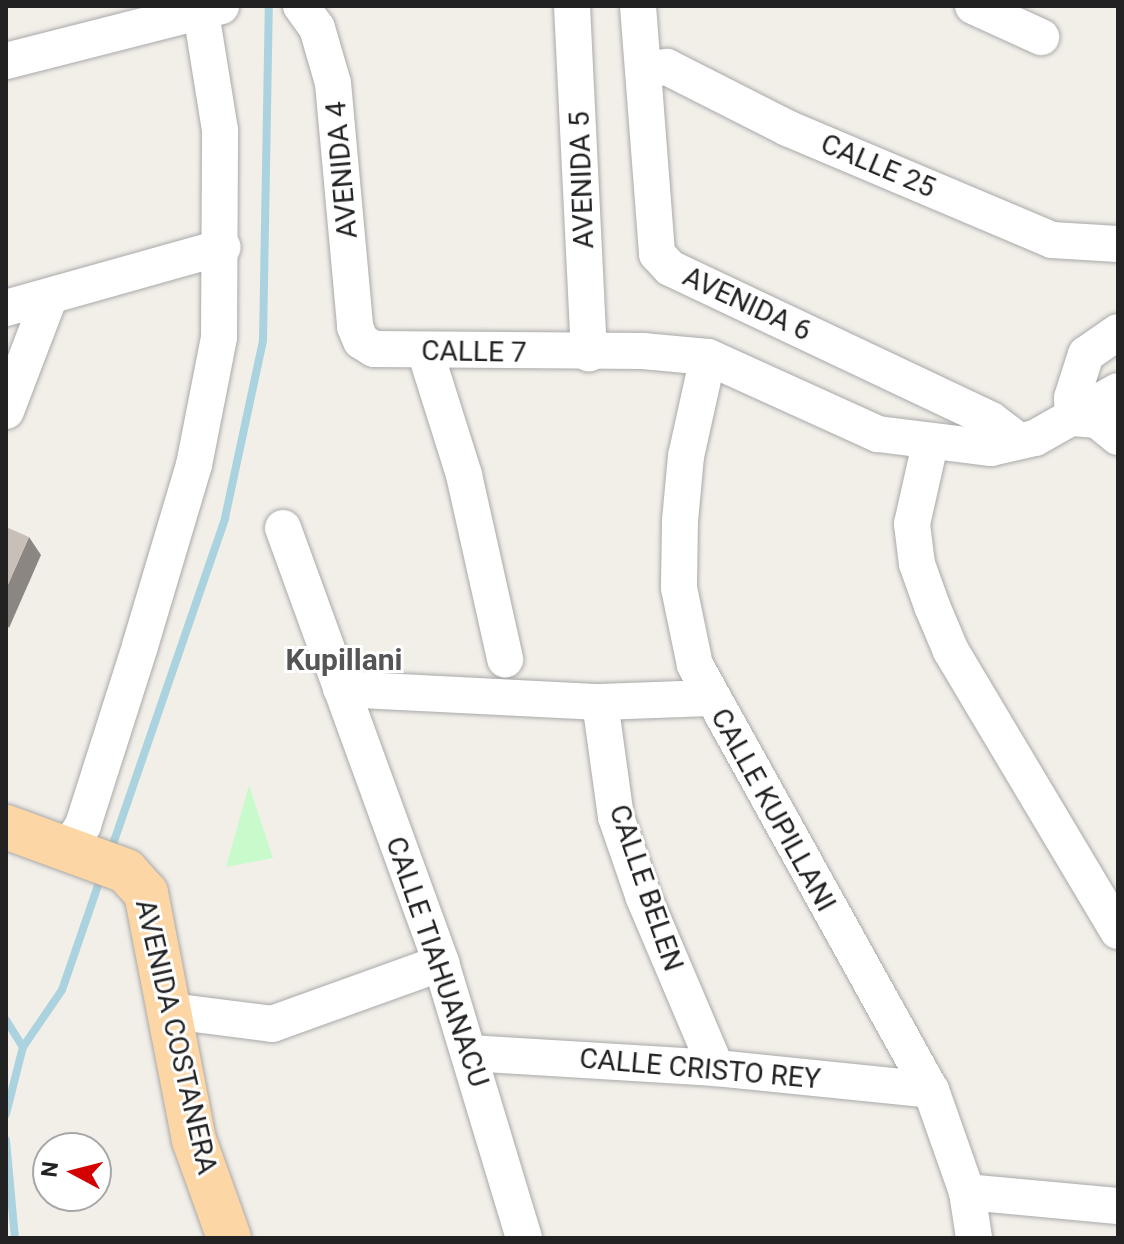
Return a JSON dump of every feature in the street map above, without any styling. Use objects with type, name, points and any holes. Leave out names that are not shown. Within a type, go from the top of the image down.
[{"type":"main road","name":"AVENIDA COSTANERA","points":[[6,827],[126,871],[146,893],[194,1140],[229,1238]]},
{"type":"street","name":"AVENIDA 4","points":[[301,6],[317,28],[333,83],[355,327],[361,341]]},
{"type":"street","name":"AVENIDA 5","points":[[572,6],[589,354]]},
{"type":"street","name":"AVENIDA 6","points":[[638,6],[657,254],[670,268],[991,420],[1019,441]]},
{"type":"street","points":[[973,6],[1041,37]]},
{"type":"street","points":[[6,61],[207,8],[220,130],[223,247],[219,337],[194,465],[77,852]]},
{"type":"street","name":"CALLE 25","points":[[645,69],[667,67],[787,128],[1052,240],[1118,244]]},
{"type":"street","points":[[6,308],[223,247]]},
{"type":"street","points":[[6,411],[50,296]]},
{"type":"street","points":[[1118,332],[1086,354],[1078,368],[1073,418],[1097,420],[1118,437]]},
{"type":"street","name":"CALLE 7","points":[[361,341],[374,349],[589,354],[643,351],[708,357],[878,434],[930,444],[957,441],[991,448],[1019,441],[1073,418],[1118,391]]},
{"type":"street","points":[[425,351],[464,475],[505,659]]},
{"type":"street","name":"CALLE KUPILLANI","points":[[708,357],[686,456],[679,588],[695,665],[710,698],[931,1090],[967,1192],[974,1238]]},
{"type":"street","points":[[930,444],[912,524],[917,564],[932,606],[951,651],[1118,931]]},
{"type":"street","name":"CALLE TIAHUANACU","points":[[283,528],[441,963],[524,1238]]},
{"type":"street","points":[[341,689],[600,702],[710,698]]},
{"type":"street","name":"CALLE BELEN","points":[[600,702],[616,817],[644,898],[716,1068]]},
{"type":"street","points":[[171,1011],[272,1024],[441,963]]},
{"type":"street","name":"CALLE CRISTO REY","points":[[469,1053],[716,1068],[931,1090]]},
{"type":"street","points":[[967,1192],[1118,1206]]},
{"type":"green space","points":[[249,785],[273,858],[226,867]]},
{"type":"building","points":[[6,527],[29,537],[6,589]]},
{"type":"waterway","points":[[111,850],[225,518],[263,340],[269,6]]},
{"type":"waterway","points":[[6,1114],[23,1047],[62,990],[102,874]]},
{"type":"waterway","points":[[6,1020],[23,1047]]},
{"type":"waterway","points":[[6,1140],[15,1238]]},
{"type":"district","name":"Kupillani","points":[[344,660]]}]
